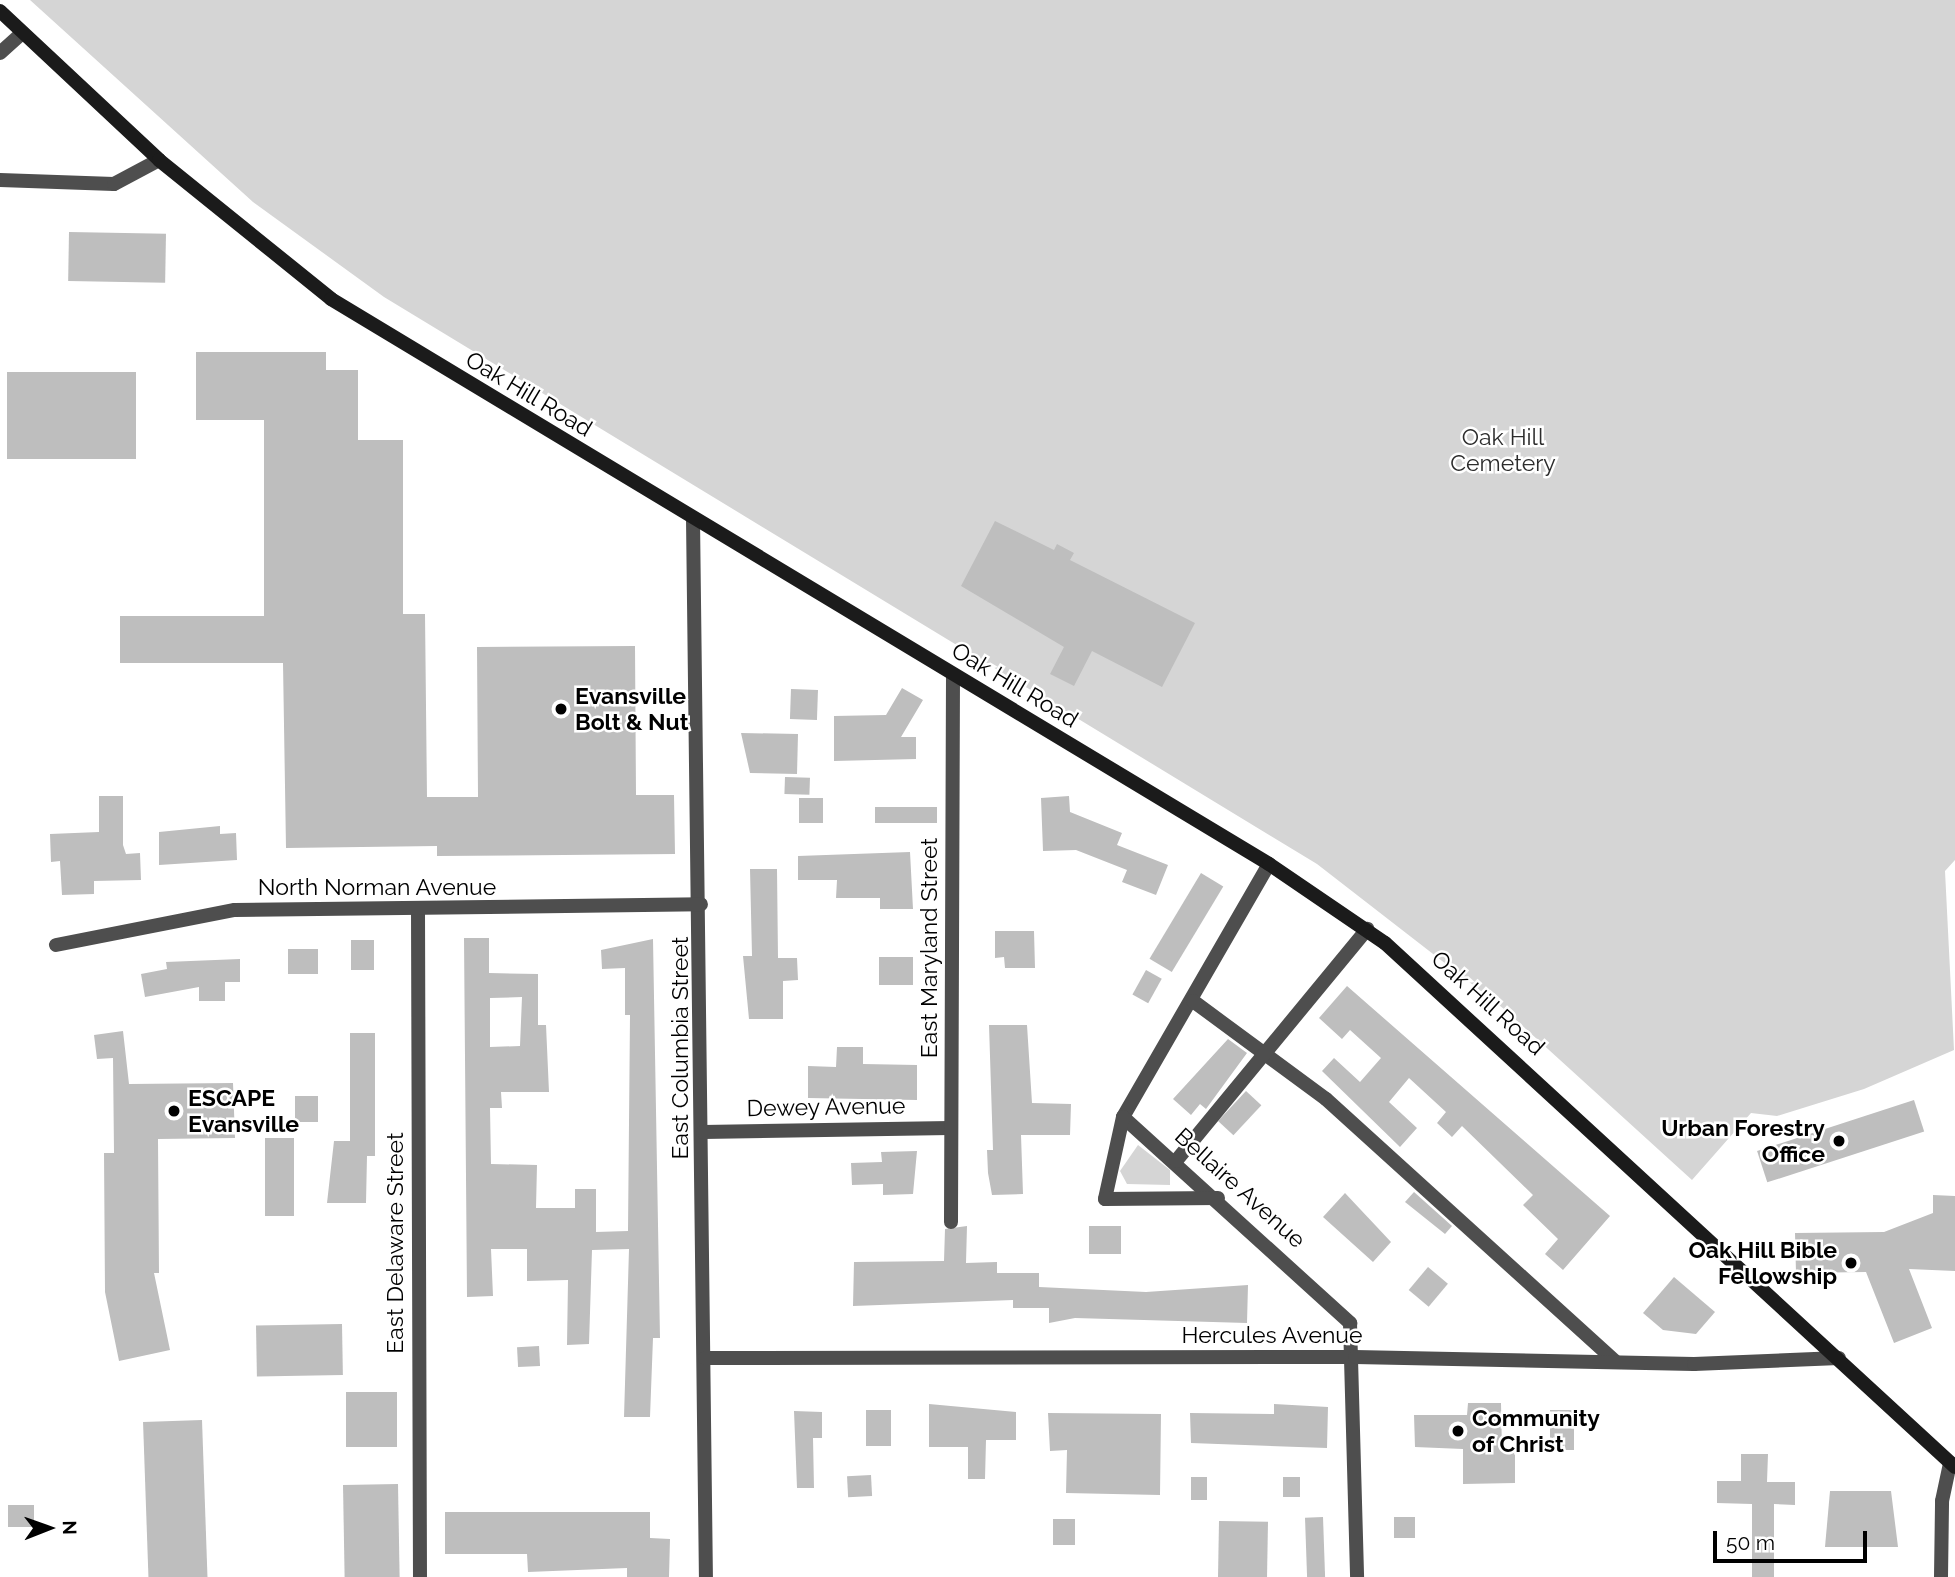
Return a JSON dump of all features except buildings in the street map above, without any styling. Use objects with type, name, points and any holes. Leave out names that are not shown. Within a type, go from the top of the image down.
[{"type":"main road","name":"Oak Hill Road","points":[[0,11],[21,34],[159,160],[331,299],[1269,864],[1367,929],[1461,1007],[1953,1465]]},
{"type":"street","points":[[0,53],[21,34]]},
{"type":"street","points":[[0,180],[114,184],[144,173],[159,160]]},
{"type":"street","name":"East Columbia Street","points":[[694,519],[704,1132],[706,1577]]},
{"type":"street","name":"East Maryland Street","points":[[951,1222],[953,675]]},
{"type":"street","points":[[1218,1198],[1105,1199],[1123,1117],[1193,1001],[1269,864]]},
{"type":"street","name":"North Norman Avenue","points":[[56,945],[235,910],[701,904]]},
{"type":"street","name":"East Delaware Street","points":[[418,909],[420,1577]]},
{"type":"street","points":[[1176,1161],[1367,929]]},
{"type":"street","points":[[1193,1001],[1267,1050],[1616,1363]]},
{"type":"street","name":"Bellaire Avenue","points":[[1123,1117],[1218,1198],[1346,1316],[1355,1357],[1357,1577]]},
{"type":"street","name":"Dewey Avenue","points":[[704,1132],[950,1128]]},
{"type":"street","name":"Hercules Avenue","points":[[705,1358],[1355,1357],[1616,1363],[1839,1357]]},
{"type":"street","points":[[1941,1577],[1953,1465]]},
{"type":"green space","name":"Oak Hill Cemetery","points":[[30,0],[1955,0],[1955,860],[1945,871],[1954,1050],[1864,1089],[1777,1116],[1751,1113],[1692,1180],[1504,1009],[1317,864],[384,297],[253,202]]},
{"type":"green space","points":[[1138,1145],[1170,1170],[1170,1185],[1127,1184],[1120,1171]]},
{"type":"place","name":"Evansville Bolt & Nut","points":[[561,709]]},
{"type":"place","name":"ESCAPE Evansville","points":[[174,1111]]},
{"type":"place","name":"Urban Forestry Office","points":[[1839,1141]]},
{"type":"place","name":"Oak Hill Bible Fellowship","points":[[1851,1263]]},
{"type":"place","name":"Community of Christ","points":[[1458,1431]]}]
